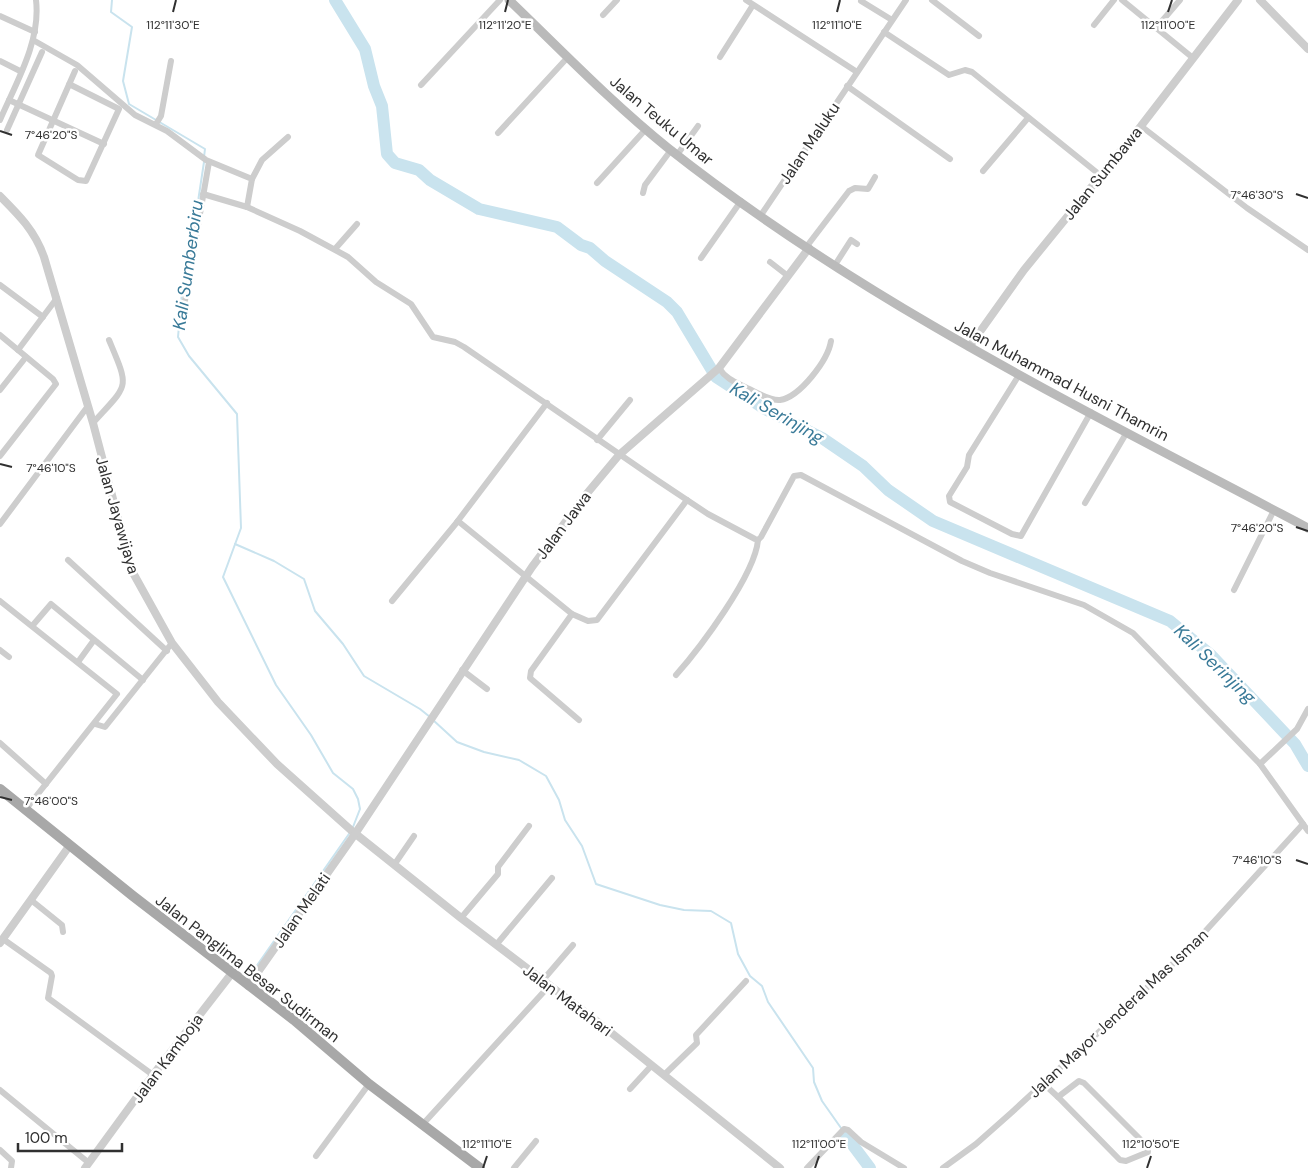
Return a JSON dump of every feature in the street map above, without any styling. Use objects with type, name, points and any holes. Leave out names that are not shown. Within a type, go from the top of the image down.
[{"type":"main road","name":"Jalan Teuku Umar","points":[[509,0],[646,129],[741,201],[808,247]]},
{"type":"main road","name":"Jalan Muhammad Husni Thamrin","points":[[808,247],[969,348],[1308,528]]},
{"type":"main road","name":"Jalan Panglima Besar Sudirman","points":[[0,789],[248,986],[294,1020],[370,1084],[480,1168]]},
{"type":"street","points":[[7,130],[15,102],[20,71],[37,41],[35,32],[37,18],[36,0]]},
{"type":"street","points":[[421,84],[500,0]]},
{"type":"street","points":[[603,15],[617,0]]},
{"type":"street","name":"Jalan Maluku","points":[[761,215],[906,0]]},
{"type":"street","points":[[932,0],[979,36]]},
{"type":"street","points":[[1094,25],[1114,0]]},
{"type":"street","points":[[1123,0],[1193,58]]},
{"type":"street","points":[[1156,28],[1180,0]]},
{"type":"street","name":"Jalan Sumbawa","points":[[969,348],[1024,270],[1141,126],[1238,0]]},
{"type":"street","points":[[1260,0],[1308,49]]},
{"type":"street","points":[[861,1],[892,20]]},
{"type":"street","points":[[720,57],[751,2],[857,72]]},
{"type":"street","points":[[0,16],[35,32]]},
{"type":"street","points":[[884,32],[949,75],[970,71],[1100,175]]},
{"type":"street","points":[[37,41],[77,65],[129,111],[158,121],[206,159],[252,179]]},
{"type":"street","points":[[0,120],[15,102],[42,52]]},
{"type":"street","points":[[498,133],[568,57]]},
{"type":"street","points":[[0,61],[20,71]]},
{"type":"street","points":[[158,121],[171,61]]},
{"type":"street","points":[[69,84],[119,109],[88,179],[84,182],[38,156],[53,119],[69,84],[75,71]]},
{"type":"street","points":[[847,86],[950,159]]},
{"type":"street","points":[[15,102],[104,144]]},
{"type":"street","points":[[983,171],[1028,118]]},
{"type":"street","points":[[643,193],[646,185],[698,126]]},
{"type":"street","points":[[1141,126],[1247,208],[1308,250]]},
{"type":"street","points":[[597,183],[646,129]]},
{"type":"street","points":[[247,207],[252,179],[262,160],[288,137]]},
{"type":"street","points":[[183,312],[203,194],[206,159]]},
{"type":"street","points":[[808,247],[850,191],[855,188],[868,189],[875,178]]},
{"type":"street","points":[[203,194],[247,207],[348,257],[376,282],[411,304],[433,338],[455,342],[464,347],[687,500],[737,531],[758,540]]},
{"type":"street","name":"Jalan Jayawijaya","points":[[0,196],[30,228],[38,240],[57,298],[93,423],[132,571],[172,643],[218,702],[277,764],[352,831]]},
{"type":"street","points":[[700,258],[741,201]]},
{"type":"street","points":[[335,249],[357,224]]},
{"type":"street","points":[[835,265],[851,240],[857,244]]},
{"type":"street","name":"Jalan Jawa","points":[[352,831],[526,576],[584,497],[619,455],[718,369],[808,247]]},
{"type":"street","points":[[770,262],[788,276]]},
{"type":"street","points":[[0,285],[43,317]]},
{"type":"street","points":[[18,350],[57,298]]},
{"type":"street","points":[[0,335],[53,379],[55,386],[0,456]]},
{"type":"street","points":[[93,423],[117,396],[124,383],[123,374],[109,340]]},
{"type":"street","points":[[718,369],[726,378],[750,389],[774,399],[787,398],[796,394],[816,371],[828,353],[831,340]]},
{"type":"street","points":[[0,390],[26,357]]},
{"type":"street","points":[[1019,375],[969,455],[967,467],[949,496],[950,502],[964,510],[1012,534],[1021,536],[1091,412]]},
{"type":"street","points":[[598,440],[630,400]]},
{"type":"street","points":[[392,601],[547,404]]},
{"type":"street","points":[[0,524],[88,406]]},
{"type":"street","points":[[1085,503],[1128,432]]},
{"type":"street","points":[[676,675],[707,638],[752,562],[758,540],[794,476],[801,475],[962,560],[1104,614],[1142,640],[1212,716],[1263,762],[1308,831]]},
{"type":"street","points":[[456,522],[462,523],[572,614],[588,621],[595,621],[600,618],[687,500]]},
{"type":"street","points":[[1234,590],[1274,510]]},
{"type":"street","points":[[68,560],[166,651]]},
{"type":"street","points":[[0,611],[2,602],[117,694],[26,809]]},
{"type":"street","points":[[33,625],[51,604],[143,680]]},
{"type":"street","points":[[572,614],[531,671],[530,678],[579,720]]},
{"type":"street","points":[[78,662],[94,640]]},
{"type":"street","points":[[95,724],[105,727],[172,643]]},
{"type":"street","points":[[0,650],[9,657]]},
{"type":"street","points":[[462,670],[487,689]]},
{"type":"street","points":[[1263,762],[1297,729],[1308,709]]},
{"type":"street","points":[[0,743],[46,784]]},
{"type":"street","name":"Jalan Mayor Jenderal Mas Isman","points":[[943,1168],[976,1144],[1044,1084],[1190,948],[1302,824]]},
{"type":"street","points":[[461,918],[498,874],[498,867],[529,826]]},
{"type":"street","name":"Jalan Matahari","points":[[352,831],[461,918],[652,1065],[780,1168]]},
{"type":"street","name":"Jalan Melati","points":[[248,986],[352,831]]},
{"type":"street","points":[[394,865],[414,836]]},
{"type":"street","points":[[70,845],[2,941],[51,973],[48,998],[153,1075]]},
{"type":"street","points":[[496,945],[552,878]]},
{"type":"street","points":[[31,900],[62,925],[62,932]]},
{"type":"street","points":[[543,980],[573,945]]},
{"type":"street","name":"Jalan Kamboja","points":[[87,1166],[153,1075],[232,973]]},
{"type":"street","points":[[664,1075],[696,1043],[696,1035],[746,981]]},
{"type":"street","points":[[423,1124],[550,985]]},
{"type":"street","points":[[630,1089],[652,1065]]},
{"type":"street","points":[[1044,1084],[1058,1098],[1120,1160],[1126,1161],[1149,1151],[1148,1146],[1082,1081],[1076,1083],[1058,1098]]},
{"type":"street","points":[[316,1156],[370,1084]]},
{"type":"street","points":[[0,1090],[87,1166]]},
{"type":"street","points":[[807,1168],[843,1130],[848,1130],[860,1142],[904,1168]]},
{"type":"street","points":[[514,1168],[536,1141]]},
{"type":"street","points":[[0,1150],[12,1161],[11,1168]]},
{"type":"waterway","name":"Kali Sumberbiru","points":[[112,0],[111,12],[132,27],[123,81],[129,104],[205,149],[204,157]]},
{"type":"waterway","name":"Kali Serinjing","points":[[335,0],[365,49],[374,86],[382,106],[387,154],[395,163],[419,170],[430,180],[479,209],[557,227],[581,245],[590,248],[605,261],[667,302],[677,312],[716,377],[765,409],[822,438],[863,466],[888,490],[933,521],[1170,621],[1211,655],[1295,744],[1308,766]]},
{"type":"waterway","name":"Kali Sumberbiru","points":[[204,162],[194,228],[184,270],[178,337],[189,356],[237,414],[241,528],[223,577],[276,685],[311,735],[333,773],[353,789],[360,809],[353,827]]},
{"type":"waterway","name":"Kali Sumberbiru","points":[[235,544],[274,561],[304,579],[315,611],[343,644],[364,676],[420,709],[430,717]]},
{"type":"waterway","name":"Kali Sumberbiru","points":[[433,720],[457,742],[484,752],[519,760],[546,776],[559,800],[565,820],[582,846],[596,884],[660,905],[684,910],[711,911],[731,923],[738,954],[750,976],[762,986],[768,1002],[813,1068],[814,1082],[822,1101],[841,1128]]},
{"type":"waterway","points":[[249,977],[351,831]]},
{"type":"waterway","name":"Kali Sumberbiru","points":[[846,1136],[870,1168]]}]
